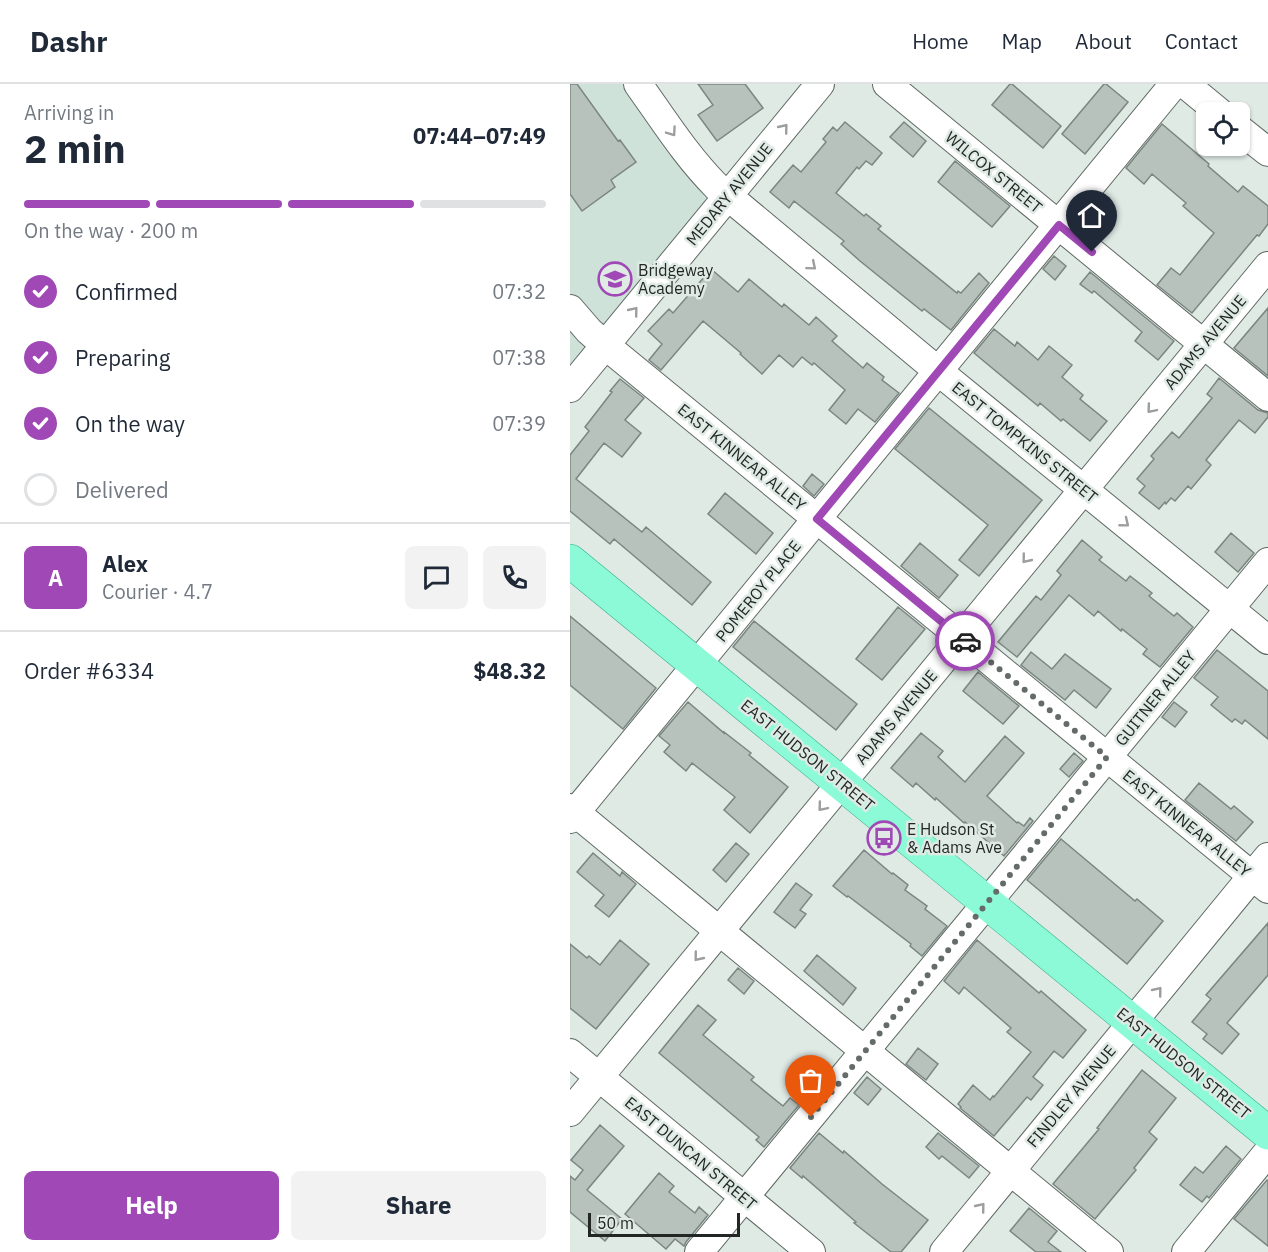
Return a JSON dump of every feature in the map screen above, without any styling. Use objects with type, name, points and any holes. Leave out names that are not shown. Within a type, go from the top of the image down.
[{"type":"main road","name":"EAST HUDSON STREET","points":[[570,561],[1268,1132]]},
{"type":"street","name":"EAST TOMPKINS STREET","points":[[638,84],[698,167],[728,197],[1268,639]]},
{"type":"street","name":"MEDARY AVENUE","points":[[570,388],[820,84]]},
{"type":"street","name":"WILCOX STREET","points":[[888,84],[1268,397]]},
{"type":"street","name":"POMEROY PLACE","points":[[572,813],[697,665],[1174,84]]},
{"type":"street","points":[[1185,84],[1207,102]]},
{"type":"street","points":[[1250,138],[1268,152]]},
{"type":"street","name":"ADAMS AVENUE","points":[[570,1112],[1268,266]]},
{"type":"street","name":"EAST KINNEAR ALLEY","points":[[570,309],[605,345],[1107,757],[1263,874]]},
{"type":"street","name":"GUITNER ALLEY","points":[[699,1252],[1268,562]]},
{"type":"street","points":[[572,813],[720,931],[1109,1252]]},
{"type":"street","name":"FINDLEY AVENUE","points":[[944,1252],[1133,1022],[1263,874]]},
{"type":"street","name":"EAST DUNCAN STREET","points":[[570,1053],[811,1252]]},
{"type":"street","points":[[1186,1252],[1268,1152]]},
{"type":"shaded area","name":"Bridgeway Academy","points":[[570,84],[638,84],[717,187],[570,388]]},
{"type":"building","points":[[570,84],[577,84],[636,162],[611,180],[615,187],[582,211],[570,194]]},
{"type":"building","points":[[698,84],[745,84],[763,108],[717,141],[698,115],[713,105]]},
{"type":"building","points":[[1010,84],[1061,126],[1043,148],[992,105]]},
{"type":"building","points":[[1104,84],[1128,102],[1085,154],[1062,134]]},
{"type":"building","points":[[845,122],[882,153],[872,165],[866,161],[859,169],[857,167],[836,193],[864,216],[866,214],[881,226],[878,229],[957,293],[958,291],[961,293],[979,273],[989,283],[951,330],[924,309],[922,311],[860,261],[841,244],[844,241],[794,201],[789,208],[770,192],[793,165],[801,172],[826,142],[823,139],[833,127],[837,131]]},
{"type":"building","points":[[904,122],[926,141],[913,157],[890,137]]},
{"type":"building","points":[[1162,124],[1238,192],[1243,186],[1268,206],[1268,224],[1192,313],[1157,285],[1171,268],[1180,275],[1214,233],[1183,206],[1186,203],[1152,174],[1144,184],[1126,168]]},
{"type":"building","points":[[955,161],[1010,206],[992,227],[938,182]]},
{"type":"building","points":[[1054,256],[1066,266],[1055,280],[1043,269]]},
{"type":"building","points":[[711,269],[738,292],[749,279],[782,307],[784,304],[809,325],[816,317],[837,336],[832,341],[863,368],[867,363],[884,377],[882,380],[899,393],[875,422],[858,409],[846,424],[829,410],[845,390],[814,363],[812,365],[802,357],[793,367],[779,355],[762,374],[703,321],[661,370],[649,360],[662,344],[648,331],[669,309],[673,313]]},
{"type":"building","points":[[1090,272],[1174,341],[1158,360],[1135,341],[1142,332],[1094,291],[1092,293],[1080,284]]},
{"type":"building","points":[[1268,308],[1268,376],[1234,348]]},
{"type":"building","points":[[994,329],[1015,346],[1017,342],[1038,360],[1049,346],[1072,365],[1062,377],[1083,395],[1080,399],[1107,421],[1090,441],[1040,403],[1038,406],[974,353]]},
{"type":"building","points":[[1219,378],[1258,410],[1268,413],[1268,417],[1255,433],[1239,420],[1206,460],[1211,465],[1191,489],[1188,486],[1175,501],[1171,498],[1159,509],[1139,493],[1145,486],[1137,479],[1154,459],[1151,456],[1172,432],[1179,438],[1212,398],[1207,394]]},
{"type":"building","points":[[620,379],[644,398],[625,420],[641,433],[622,457],[604,443],[576,479],[642,532],[646,527],[711,582],[692,605],[614,539],[610,544],[570,511],[570,455],[589,431],[585,427]]},
{"type":"building","points":[[929,408],[1042,500],[979,576],[959,560],[988,525],[895,449]]},
{"type":"building","points":[[812,474],[824,484],[814,496],[803,486]]},
{"type":"building","points":[[725,493],[773,533],[756,554],[708,514]]},
{"type":"building","points":[[1231,533],[1254,553],[1238,572],[1215,552]]},
{"type":"building","points":[[1082,540],[1102,557],[1099,560],[1126,581],[1130,576],[1152,593],[1149,596],[1174,616],[1177,613],[1193,627],[1160,667],[1143,654],[1147,649],[1122,629],[1121,631],[1098,611],[1094,616],[1069,595],[1017,657],[998,642],[1036,596],[1041,600],[1061,575],[1057,571]]},
{"type":"building","points":[[920,543],[958,575],[939,598],[901,566]]},
{"type":"building","points":[[898,607],[925,629],[882,680],[856,659]]},
{"type":"building","points":[[570,616],[656,688],[623,729],[570,685]]},
{"type":"building","points":[[754,621],[857,704],[836,730],[733,647]]},
{"type":"building","points":[[1217,650],[1268,691],[1268,739],[1245,720],[1242,724],[1235,719],[1232,722],[1211,705],[1218,697],[1194,678]]},
{"type":"building","points":[[1031,652],[1052,669],[1065,654],[1111,689],[1096,708],[1074,690],[1065,700],[1021,665]]},
{"type":"building","points":[[978,672],[1019,706],[1003,724],[963,691]]},
{"type":"building","points":[[688,702],[751,753],[749,755],[788,787],[750,833],[724,810],[735,797],[692,763],[686,771],[664,752],[670,745],[659,736]]},
{"type":"building","points":[[1174,702],[1187,712],[1175,727],[1162,717]]},
{"type":"building","points":[[921,733],[943,751],[938,757],[965,782],[1005,736],[1024,753],[987,796],[1017,823],[1024,826],[1030,818],[1033,821],[1004,856],[936,798],[935,800],[916,783],[913,787],[891,768]]},
{"type":"building","points":[[1074,753],[1083,761],[1069,777],[1060,769]]},
{"type":"building","points":[[1199,783],[1231,809],[1234,806],[1253,822],[1236,841],[1185,800]]},
{"type":"building","points":[[1061,839],[1135,901],[1137,899],[1163,921],[1127,964],[1027,880]]},
{"type":"building","points":[[736,843],[749,854],[726,882],[713,870]]},
{"type":"building","points":[[864,850],[908,885],[905,890],[927,906],[925,909],[947,926],[922,956],[910,946],[911,944],[833,886]]},
{"type":"building","points":[[593,853],[620,876],[622,872],[636,884],[609,917],[595,906],[604,895],[577,872]]},
{"type":"building","points":[[796,883],[812,895],[800,910],[806,914],[795,928],[774,912]]},
{"type":"building","points":[[1268,923],[1268,975],[1227,1023],[1239,1034],[1222,1054],[1203,1039],[1207,1034],[1192,1022],[1211,999],[1206,995]]},
{"type":"building","points":[[620,940],[649,964],[596,1029],[570,1008],[570,944],[600,965]]},
{"type":"building","points":[[977,940],[1086,1030],[1063,1058],[1054,1051],[1033,1077],[1043,1085],[1031,1100],[1027,1097],[994,1136],[958,1104],[973,1085],[990,1100],[1031,1052],[1007,1032],[1011,1028],[964,987],[959,994],[944,981]]},
{"type":"building","points":[[817,955],[856,988],[843,1005],[804,971]]},
{"type":"building","points":[[738,968],[754,981],[744,994],[728,980]]},
{"type":"building","points":[[698,1005],[716,1020],[703,1035],[754,1077],[751,1080],[783,1106],[790,1098],[799,1105],[764,1147],[756,1140],[759,1137],[659,1053]]},
{"type":"building","points":[[918,1048],[938,1064],[926,1080],[906,1064]]},
{"type":"building","points":[[1142,1070],[1176,1098],[1149,1132],[1157,1139],[1134,1168],[1136,1170],[1095,1219],[1053,1184],[1099,1129],[1097,1128]]},
{"type":"building","points":[[867,1077],[881,1089],[868,1105],[854,1093]]},
{"type":"building","points":[[600,1125],[624,1146],[587,1190],[622,1219],[605,1241],[570,1212],[570,1176],[575,1180],[583,1170],[571,1160]]},
{"type":"building","points":[[819,1133],[928,1220],[901,1252],[891,1252],[854,1223],[856,1222],[803,1176],[802,1178],[790,1168]]},
{"type":"building","points":[[938,1133],[979,1166],[969,1178],[942,1156],[939,1159],[926,1147]]},
{"type":"building","points":[[1226,1146],[1241,1159],[1209,1198],[1207,1196],[1202,1202],[1180,1185],[1195,1167],[1203,1173]]},
{"type":"building","points":[[659,1173],[674,1186],[669,1192],[695,1213],[699,1207],[708,1215],[684,1246],[675,1239],[666,1249],[625,1214]]},
{"type":"building","points":[[1268,1181],[1268,1246],[1234,1219]]},
{"type":"building","points":[[1029,1208],[1057,1231],[1048,1242],[1061,1252],[1036,1252],[1010,1231]]},
{"type":"way so far","points":[[811,1117],[1107,757],[965,641]]},
{"type":"place","name":"Bridgeway Academy","points":[[615,279]]},
{"type":"place","name":"E Hudson St & Adams Ave","points":[[884,838]]},
{"type":"route","points":[[965,641],[817,519],[1059,225],[1092,252]]}]
